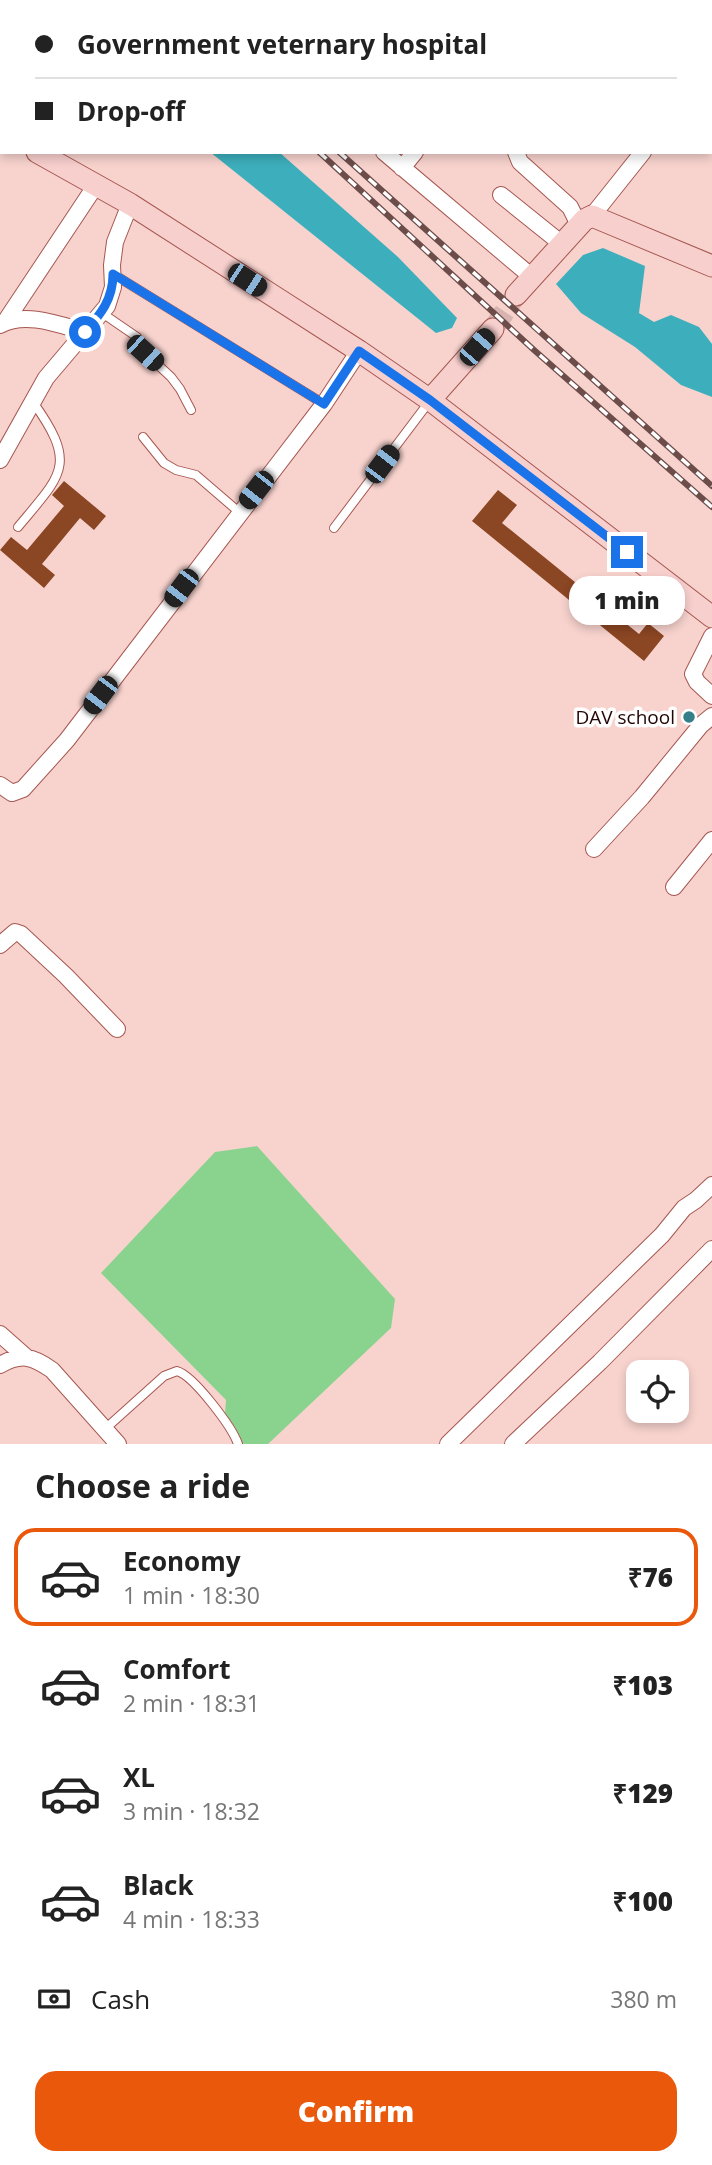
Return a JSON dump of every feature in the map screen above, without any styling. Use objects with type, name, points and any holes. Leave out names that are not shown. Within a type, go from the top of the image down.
[{"type":"main road","points":[[41,154],[130,204],[359,351],[430,400],[712,617]]},
{"type":"main road","points":[[516,295],[585,220],[712,266]]},
{"type":"main road","points":[[430,400],[493,329]]},
{"type":"street","points":[[386,154],[532,277]]},
{"type":"street","points":[[402,168],[413,154]]},
{"type":"street","points":[[517,154],[520,162],[585,220],[641,154]]},
{"type":"street","points":[[2,324],[96,185]]},
{"type":"street","points":[[501,195],[562,244]]},
{"type":"street","points":[[0,460],[56,364],[107,306],[113,287],[115,242],[130,204]]},
{"type":"street","points":[[2,324],[24,320],[46,322],[85,332]]},
{"type":"street","points":[[0,785],[12,793],[23,789],[67,740],[324,404],[359,351]]},
{"type":"street","points":[[712,636],[693,674],[697,682],[712,696]]},
{"type":"street","points":[[594,849],[642,797],[701,725],[712,716]]},
{"type":"street","points":[[674,887],[712,840]]},
{"type":"street","points":[[0,944],[12,933],[21,934],[117,1029]]},
{"type":"street","points":[[448,1444],[662,1235],[684,1208],[712,1185]]},
{"type":"street","points":[[513,1444],[609,1353],[712,1249]]},
{"type":"street","points":[[0,1334],[26,1357]]},
{"type":"street","points":[[0,1365],[15,1357],[40,1361],[52,1370],[118,1444]]},
{"type":"lane","points":[[113,274],[324,404]]},
{"type":"lane","points":[[102,313],[137,337],[145,353],[180,389],[191,410]]},
{"type":"lane","points":[[334,528],[430,400]]},
{"type":"lane","points":[[18,527],[55,483],[61,464],[60,449],[55,437],[33,402]]},
{"type":"lane","points":[[143,437],[164,463],[176,470],[195,475],[240,512]]},
{"type":"lane","points":[[105,1429],[164,1376],[177,1371],[190,1377],[230,1427],[238,1444]]},
{"type":"green space","points":[[257,1146],[395,1299],[391,1328],[268,1444],[244,1444],[224,1427],[226,1400],[101,1273],[215,1152]]},
{"type":"water","points":[[212,154],[281,154],[398,257],[457,318],[452,328],[436,333]]},
{"type":"water","points":[[603,248],[645,266],[639,313],[654,322],[671,315],[699,327],[712,344],[712,397],[681,385],[635,347],[581,313],[556,284],[583,255]]},
{"type":"building","points":[[64,481],[106,516],[94,530],[80,518],[42,564],[55,575],[44,588],[0,550],[11,537],[27,550],[64,506],[52,495]]},
{"type":"building","points":[[498,490],[517,505],[502,523],[639,634],[648,623],[664,636],[644,661],[472,521]]},
{"type":"tunnel","points":[[493,329],[516,295]]},
{"type":"railway","points":[[321,154],[534,350],[712,507]]},
{"type":"railway","points":[[341,154],[712,486]]},
{"type":"place","name":"DAV school","points":[[689,717]]},
{"type":"route","points":[[85,332],[107,306],[113,287],[113,274],[324,404],[359,351],[430,400],[627,552]]}]
